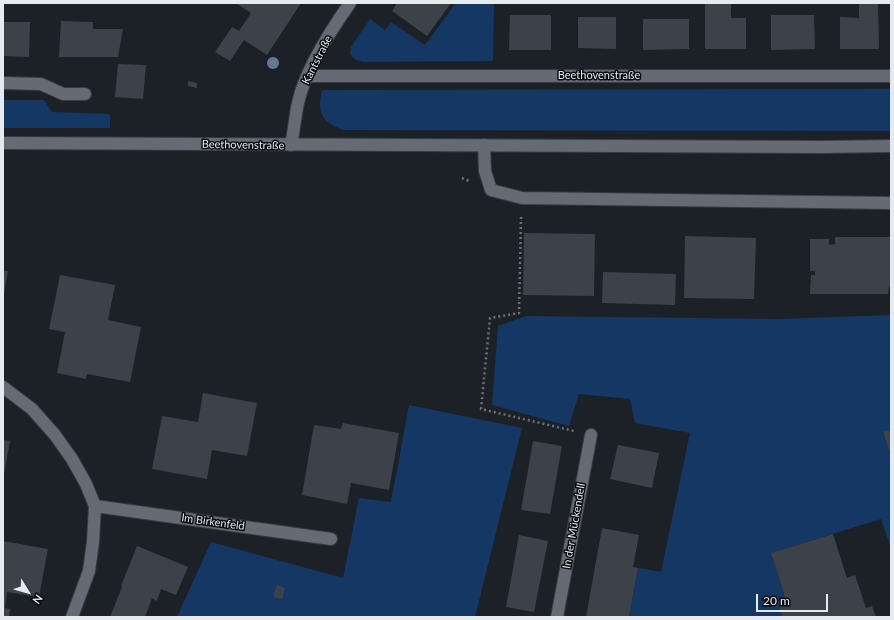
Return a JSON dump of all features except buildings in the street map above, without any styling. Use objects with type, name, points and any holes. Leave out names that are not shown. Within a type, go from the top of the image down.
[{"type":"street","name":"Kantstraße","points":[[291,145],[298,101],[307,76],[337,22],[350,3]]},
{"type":"street","name":"Beethovenstraße","points":[[307,76],[891,76]]},
{"type":"street","points":[[3,83],[41,84],[63,94],[85,94]]},
{"type":"street","name":"Beethovenstraße","points":[[3,143],[821,147],[891,146]]},
{"type":"street","points":[[484,145],[485,171],[491,190],[522,198],[891,203]]},
{"type":"street","points":[[3,387],[32,409],[55,435],[72,459],[86,484],[95,506],[93,542],[89,570],[72,617]]},
{"type":"street","name":"In der Mückendell","points":[[557,617],[591,435]]},
{"type":"street","name":"Im Birkenfeld","points":[[95,506],[331,539]]},
{"type":"path","points":[[522,198],[519,313],[490,318],[481,409],[591,435]]},
{"type":"shaded area","points":[[456,3],[494,3],[493,61],[364,62],[356,60],[350,54],[351,47],[370,19],[385,30],[391,22],[425,45]]},
{"type":"shaded area","points":[[891,89],[891,131],[343,130],[325,119],[322,115],[320,105],[322,90]]},
{"type":"shaded area","points":[[3,100],[44,100],[52,112],[110,114],[110,128],[3,128]]},
{"type":"shaded area","points":[[891,315],[891,430],[883,433],[891,458],[891,548],[881,519],[771,553],[786,600],[778,602],[782,617],[629,617],[638,568],[661,572],[690,433],[635,423],[630,399],[579,394],[569,426],[492,405],[498,326],[526,316],[779,319]]},
{"type":"shaded area","points":[[409,405],[522,428],[475,617],[177,617],[211,542],[343,578],[359,498],[391,502]]}]
